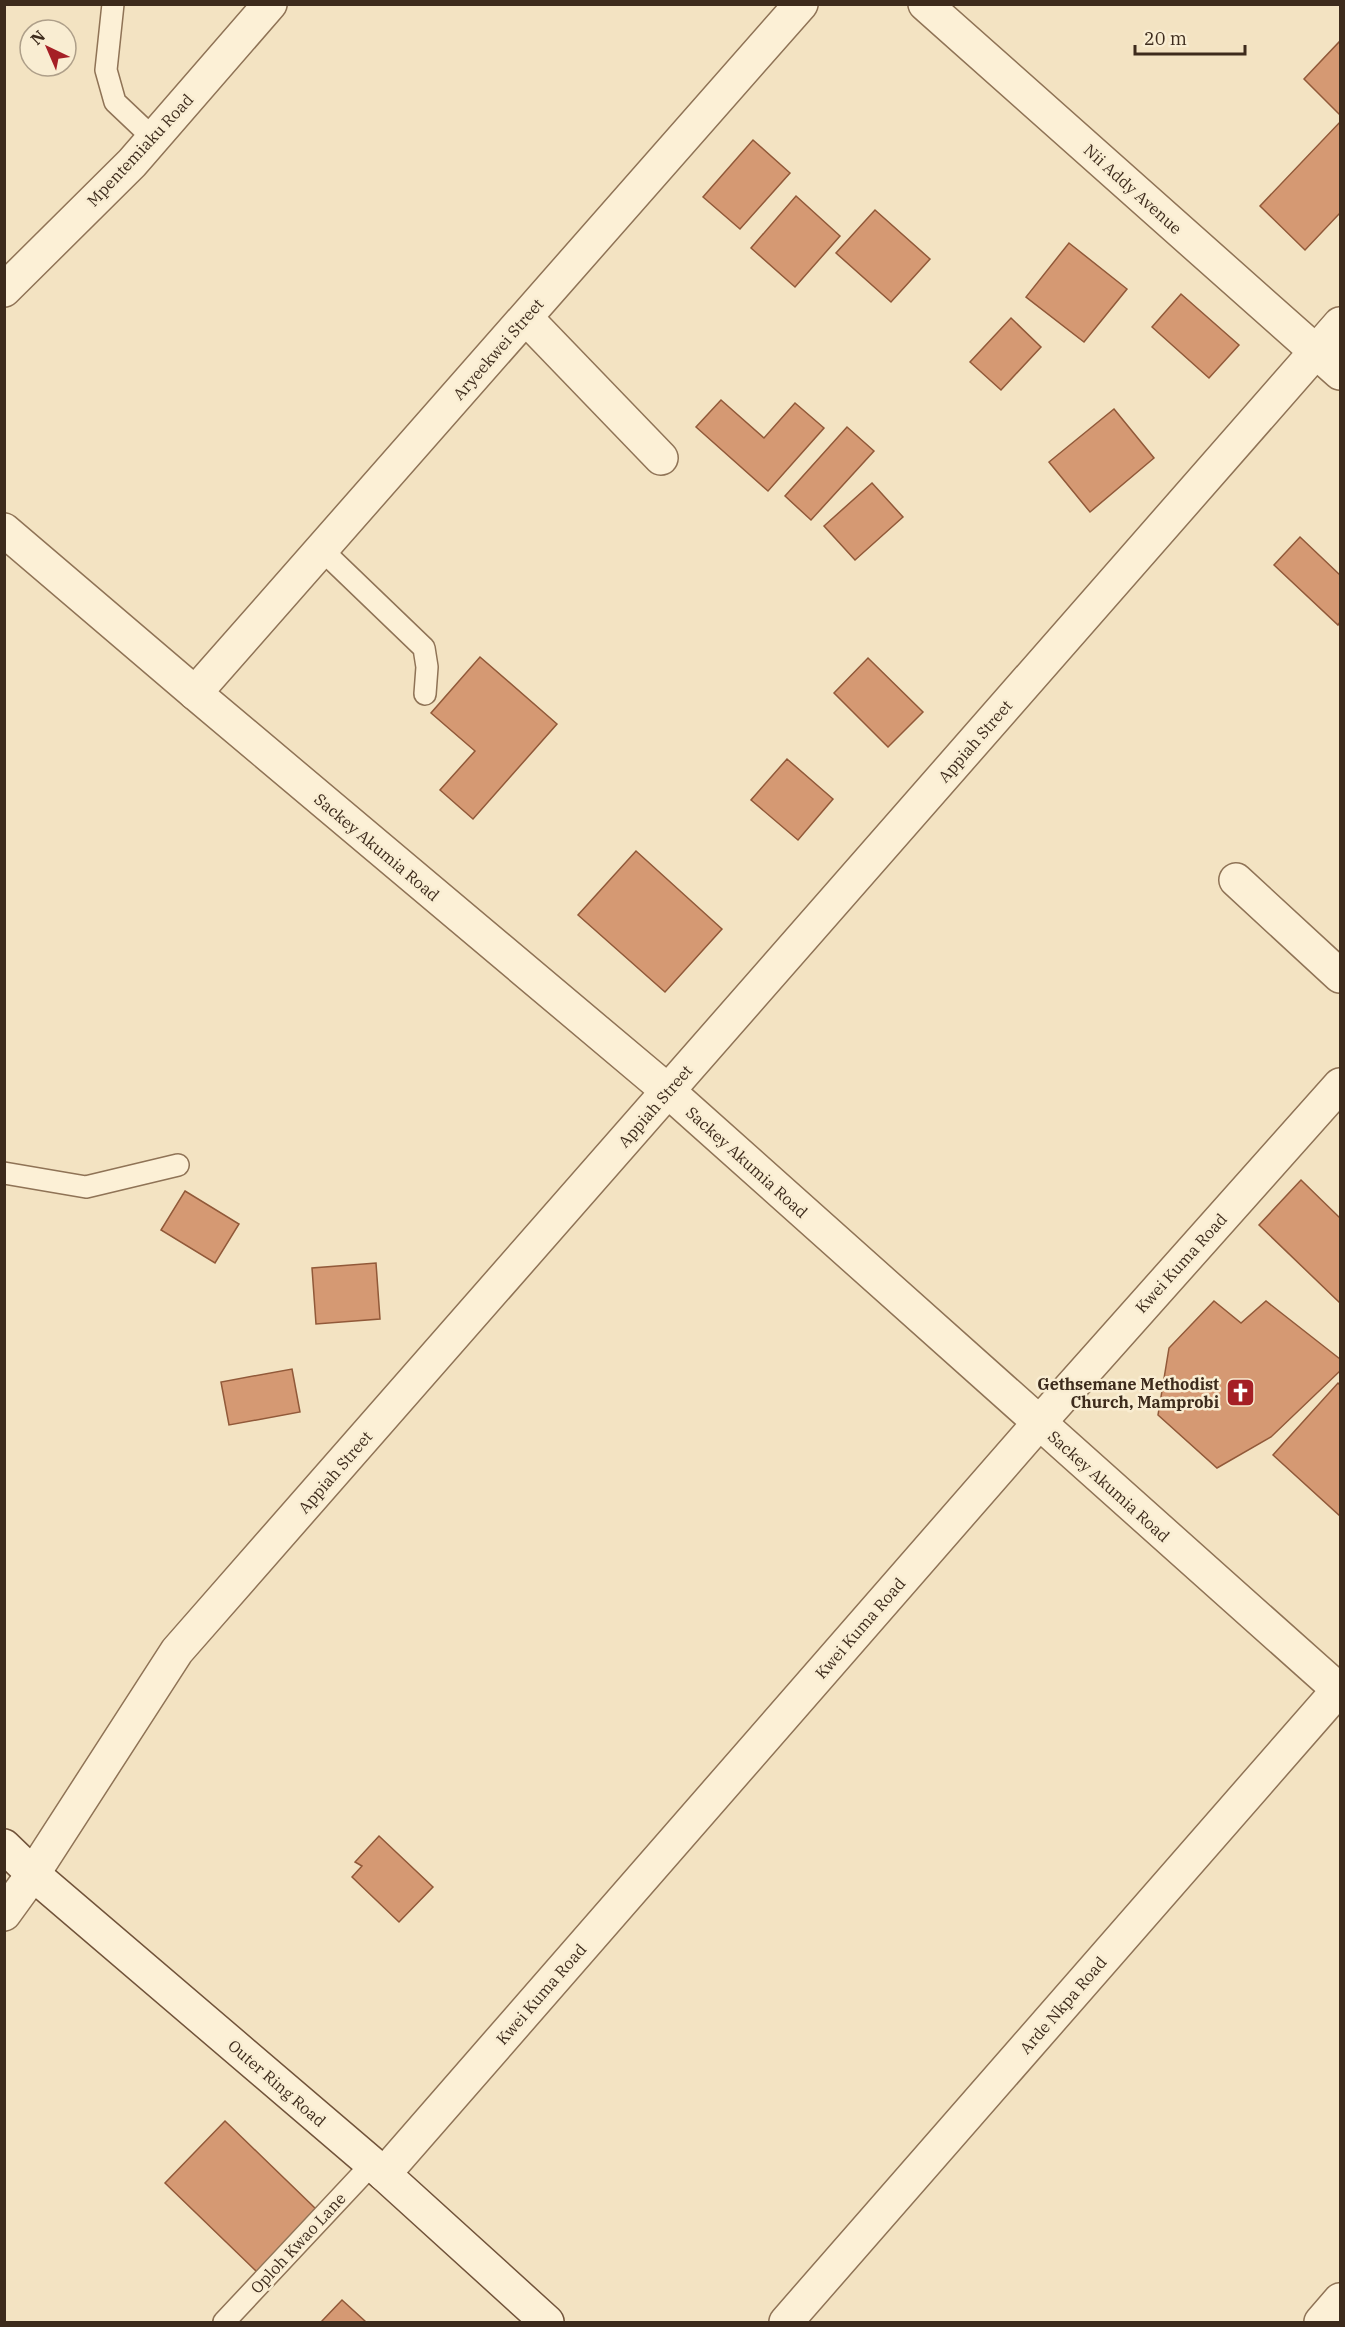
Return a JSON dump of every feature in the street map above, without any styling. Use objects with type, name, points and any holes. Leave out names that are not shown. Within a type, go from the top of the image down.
[{"type":"street","name":"Mpentemiaku Road","points":[[4,290],[132,163],[270,4]]},
{"type":"street","name":"Aryeekwei Street","points":[[195,693],[801,4]]},
{"type":"street","name":"Nii Addy Avenue","points":[[925,4],[1341,373]]},
{"type":"street","points":[[526,318],[661,458]]},
{"type":"street","name":"Appiah Street","points":[[4,1914],[33,1874],[177,1651],[1341,324]]},
{"type":"street","name":"Sackey Akumia Road","points":[[4,530],[668,1091],[1340,1690]]},
{"type":"street","points":[[1236,879],[1341,976]]},
{"type":"street","name":"Kwei Kuma Road","points":[[378,2169],[1341,1085]]},
{"type":"street","name":"Arde Nkpa Road","points":[[786,2322],[1340,1690]]},
{"type":"street","name":"Outer Ring Road","points":[[4,1846],[33,1874],[378,2169],[547,2322]]},
{"type":"street","points":[[1321,2322],[1341,2300]]},
{"type":"lane","points":[[113,4],[106,70],[115,102],[153,138]]},
{"type":"lane","points":[[321,549],[424,648],[428,667],[425,694]]},
{"type":"lane","points":[[4,1173],[86,1186],[178,1165]]},
{"type":"lane","name":"Oploh Kwao Lane","points":[[225,2322],[378,2169]]},
{"type":"building","points":[[1340,41],[1340,115],[1304,79]]},
{"type":"building","points":[[1340,122],[1340,213],[1305,250],[1260,206]]},
{"type":"building","points":[[753,140],[790,173],[740,229],[703,197]]},
{"type":"building","points":[[796,196],[840,236],[795,287],[751,248]]},
{"type":"building","points":[[875,210],[930,259],[891,302],[836,253]]},
{"type":"building","points":[[1069,243],[1127,289],[1084,342],[1026,297]]},
{"type":"building","points":[[1181,294],[1239,345],[1209,378],[1152,327]]},
{"type":"building","points":[[1011,318],[1041,347],[1001,390],[970,362]]},
{"type":"building","points":[[721,400],[764,438],[795,403],[824,428],[768,491],[696,427]]},
{"type":"building","points":[[1114,409],[1154,458],[1090,512],[1049,462]]},
{"type":"building","points":[[847,427],[874,451],[811,520],[785,496]]},
{"type":"building","points":[[872,483],[903,517],[855,560],[824,526]]},
{"type":"building","points":[[1300,537],[1340,575],[1340,622],[1338,625],[1274,565]]},
{"type":"building","points":[[480,657],[557,724],[473,819],[440,790],[475,751],[431,713]]},
{"type":"building","points":[[868,658],[923,712],[888,747],[834,693]]},
{"type":"building","points":[[787,759],[833,799],[798,840],[751,800]]},
{"type":"building","points":[[636,851],[722,929],[665,992],[578,915]]},
{"type":"building","points":[[1301,1180],[1340,1218],[1340,1303],[1259,1225]]},
{"type":"building","points":[[185,1191],[239,1224],[215,1263],[161,1230]]},
{"type":"building","points":[[376,1263],[380,1319],[316,1324],[312,1268]]},
{"type":"building","name":"Gethsemane Methodist Church, Mamprobi","points":[[1214,1301],[1241,1323],[1266,1301],[1340,1359],[1340,1371],[1271,1437],[1217,1468],[1158,1415],[1169,1348]]},
{"type":"building","points":[[292,1369],[300,1412],[229,1425],[221,1382]]},
{"type":"building","points":[[1338,1383],[1340,1385],[1340,1516],[1273,1455]]},
{"type":"building","points":[[379,1836],[433,1887],[399,1922],[352,1877],[362,1866],[355,1862]]},
{"type":"building","points":[[225,2121],[317,2210],[257,2272],[165,2183]]},
{"type":"building","points":[[342,2300],[366,2322],[321,2322]]},
{"type":"place","name":"Gethsemane Methodist Church, Mamprobi","points":[[1240,1393]]}]
